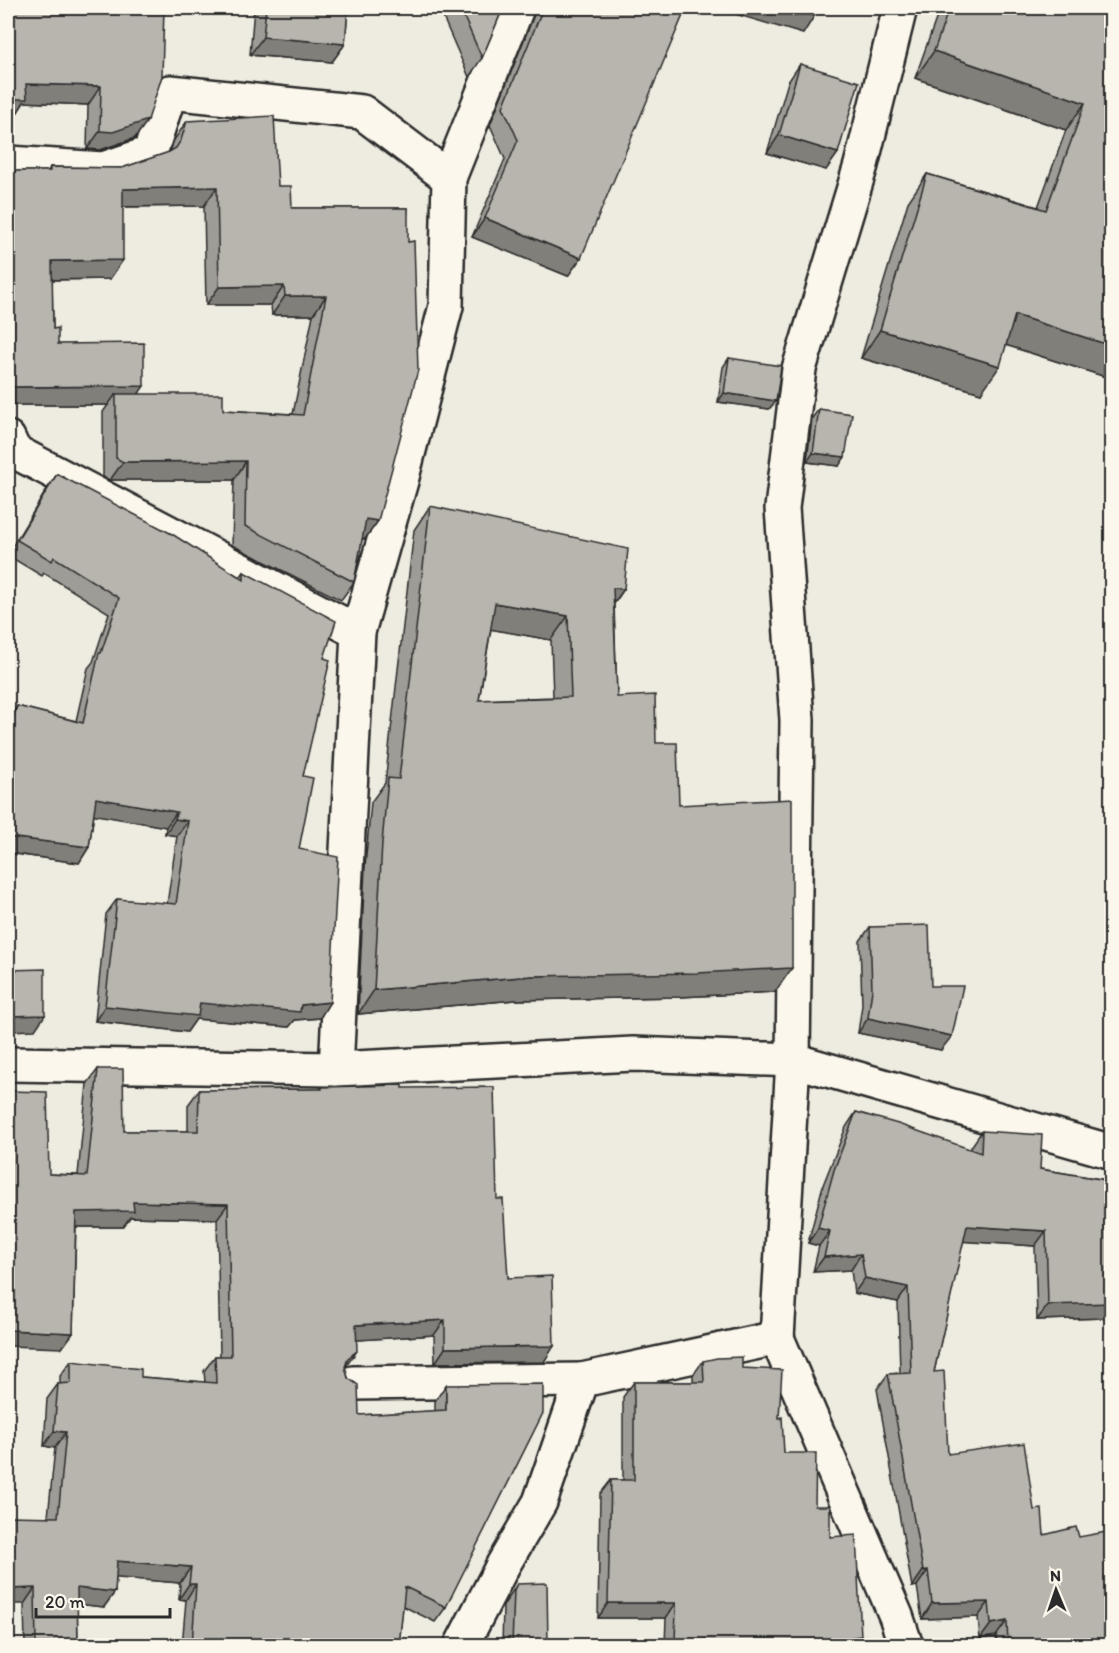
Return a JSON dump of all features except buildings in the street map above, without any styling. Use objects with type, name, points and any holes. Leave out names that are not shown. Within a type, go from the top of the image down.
[{"type":"street","points":[[336,1069],[358,632],[401,481],[446,306],[449,178],[517,8]]},
{"type":"street","points":[[900,8],[861,165],[799,369],[782,508],[797,720],[794,1060],[777,1338],[896,1616],[906,1646]]},
{"type":"street","points":[[8,164],[103,169],[150,153],[170,92],[362,112],[449,178]]},
{"type":"street","points":[[8,438],[14,451],[358,632]]},
{"type":"street","points":[[8,1064],[336,1069],[633,1054],[794,1060],[1112,1152]]},
{"type":"street","points":[[353,1383],[582,1380],[777,1338]]},
{"type":"street","points":[[461,1646],[503,1565],[540,1502],[582,1380]]}]
